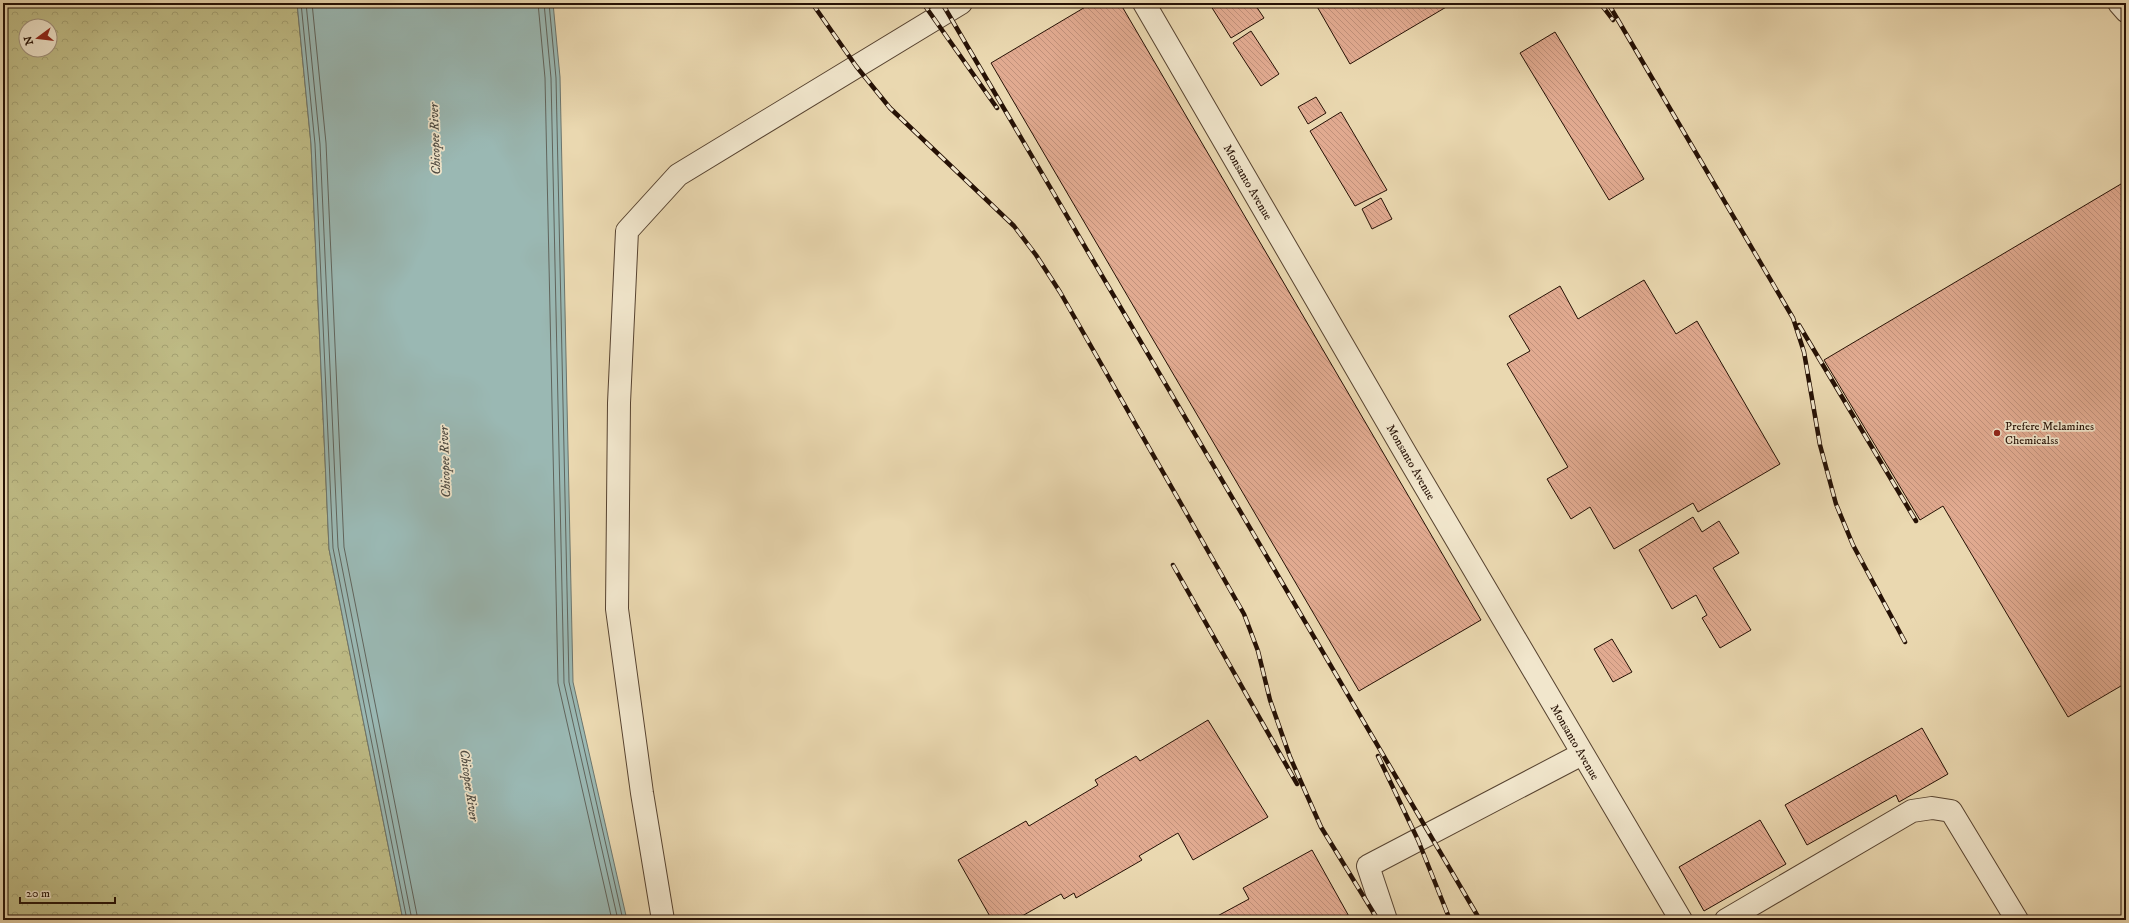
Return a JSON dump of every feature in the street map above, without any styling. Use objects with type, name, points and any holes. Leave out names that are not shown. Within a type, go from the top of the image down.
[{"type":"street","points":[[663,920],[642,793],[617,609],[619,403],[627,231],[678,175],[961,3]]},
{"type":"street","name":"Monsanto Avenue","points":[[1144,3],[1582,754],[1681,920]]},
{"type":"street","points":[[2119,3],[2126,11]]},
{"type":"street","points":[[1386,920],[1368,866],[1582,754]]},
{"type":"street","points":[[1726,920],[1912,811],[1932,808],[1950,811],[2017,920]]},
{"type":"green space","points":[[3,3],[297,3],[311,144],[329,549],[403,920],[3,920]]},
{"type":"water","name":"Chicopee River","points":[[297,3],[553,3],[560,77],[573,682],[627,920],[403,920],[329,549],[311,144]]},
{"type":"building","points":[[1092,3],[1120,3],[1481,620],[1359,691],[991,63]]},
{"type":"building","points":[[1209,3],[1254,3],[1264,18],[1231,38]]},
{"type":"building","points":[[1315,3],[1453,3],[1350,64]]},
{"type":"building","points":[[1251,31],[1279,74],[1261,86],[1233,43]]},
{"type":"building","points":[[1555,32],[1644,179],[1609,200],[1520,53]]},
{"type":"building","points":[[1316,97],[1326,113],[1308,124],[1298,107]]},
{"type":"building","points":[[1341,112],[1387,190],[1355,206],[1310,131]]},
{"type":"building","name":"Prefere Melamines Chemicalss","points":[[2126,181],[2126,683],[2068,717],[1943,506],[1920,520],[1824,360]]},
{"type":"building","points":[[1381,198],[1392,219],[1372,229],[1362,209]]},
{"type":"building","points":[[1644,280],[1676,334],[1697,321],[1780,464],[1698,512],[1693,503],[1614,549],[1590,507],[1571,519],[1547,479],[1568,467],[1507,364],[1530,351],[1509,316],[1560,286],[1578,319]]},
{"type":"building","points":[[1693,517],[1702,532],[1719,521],[1739,553],[1713,568],[1751,630],[1720,648],[1702,618],[1707,615],[1696,595],[1672,609],[1639,550]]},
{"type":"building","points":[[1612,639],[1632,672],[1613,682],[1594,649]]},
{"type":"building","points":[[1208,720],[1268,817],[1193,860],[1178,833],[1139,856],[1142,860],[1076,898],[1074,893],[1064,899],[1061,894],[1015,920],[992,920],[958,860],[1026,821],[1029,826],[1098,785],[1095,780],[1136,756],[1140,761]]},
{"type":"building","points":[[1922,728],[1948,774],[1899,802],[1896,795],[1807,845],[1785,805]]},
{"type":"building","points":[[1760,820],[1786,864],[1704,911],[1679,867]]},
{"type":"building","points":[[1312,850],[1351,920],[1210,920],[1249,899],[1243,888]]},
{"type":"railway","points":[[812,3],[856,66],[890,108],[1014,226],[1036,255],[1060,292],[1244,614],[1258,651],[1270,700],[1290,757],[1321,827],[1378,920]]},
{"type":"railway","points":[[923,3],[997,108]]},
{"type":"railway","points":[[942,3],[1480,920]]},
{"type":"railway","points":[[1600,3],[1613,20]]},
{"type":"railway","points":[[1608,3],[1793,318],[1804,352],[1820,445],[1836,504],[1853,545],[1905,642]]},
{"type":"railway","points":[[1799,325],[1916,521]]},
{"type":"railway","points":[[1173,565],[1297,784]]},
{"type":"railway","points":[[1378,756],[1418,840],[1450,920]]},
{"type":"place","name":"Prefere Melamines Chemicalss","points":[[1997,433]]}]
